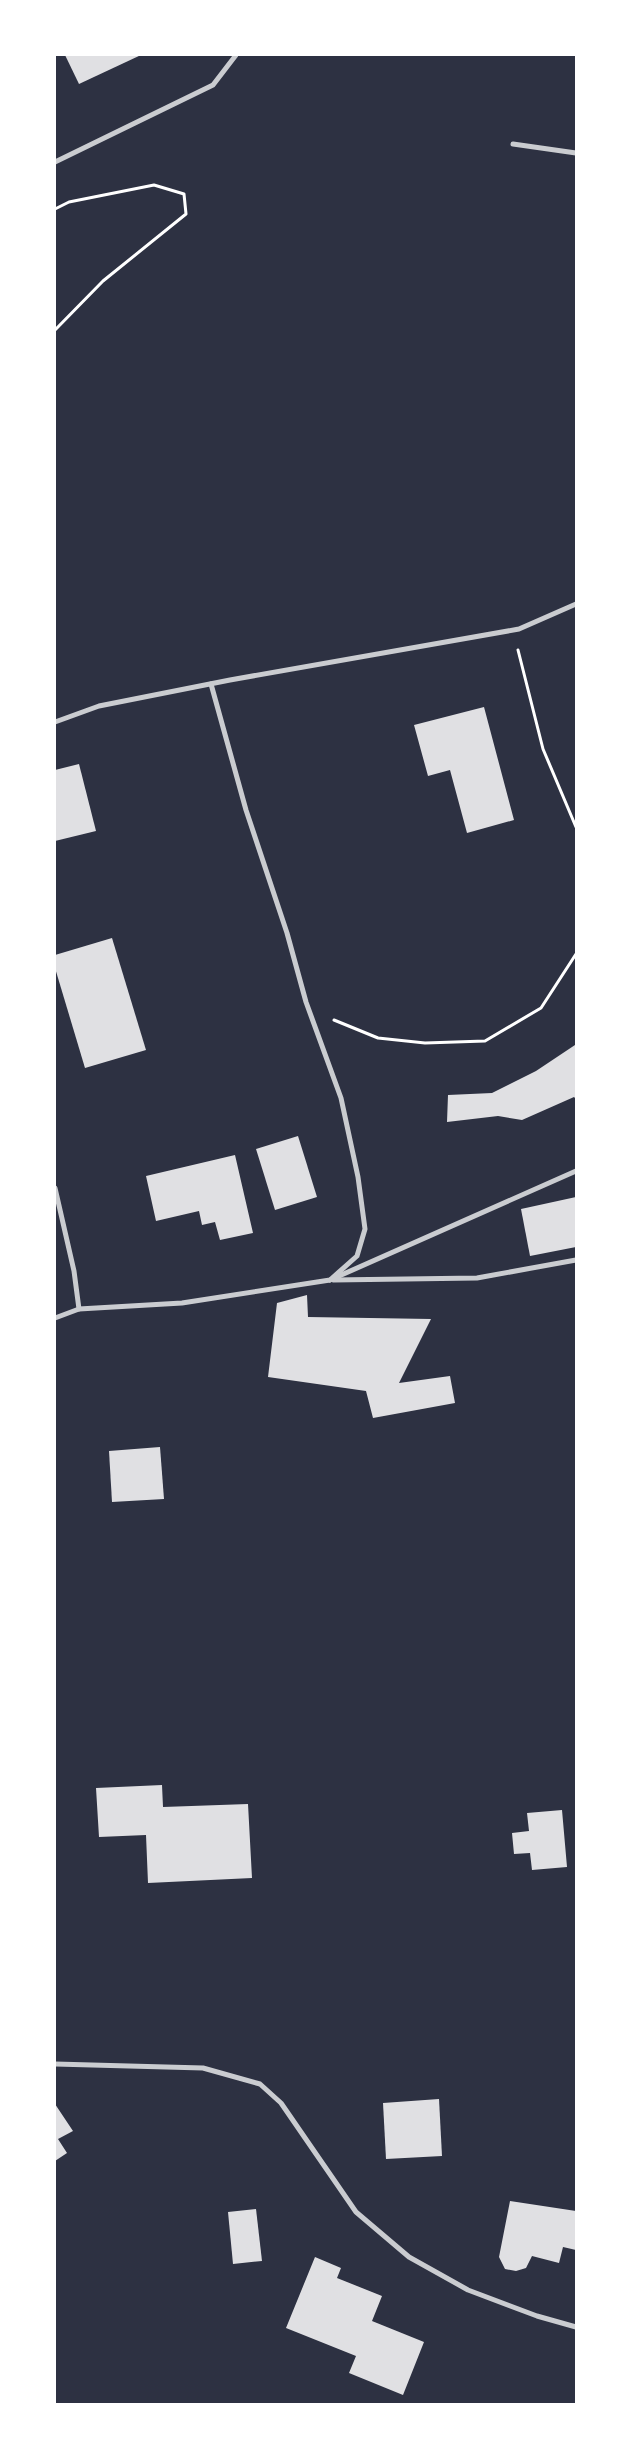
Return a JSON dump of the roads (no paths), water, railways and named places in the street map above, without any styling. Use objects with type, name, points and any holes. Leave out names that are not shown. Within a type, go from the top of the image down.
[{"type":"street","points":[[55,162],[213,85],[236,55]]},
{"type":"street","points":[[513,144],[576,153]]},
{"type":"street","points":[[55,722],[98,706],[519,629],[576,604]]},
{"type":"street","points":[[211,684],[246,810],[287,933],[306,1002],[341,1098],[358,1177],[365,1229],[357,1256],[330,1280]]},
{"type":"street","points":[[330,1280],[576,1171]]},
{"type":"street","points":[[55,1188],[74,1271],[79,1309]]},
{"type":"street","points":[[55,1318],[79,1309],[182,1303],[330,1280],[477,1278],[576,1260]]},
{"type":"street","points":[[55,2064],[203,2068],[260,2084],[281,2103],[356,2212],[410,2257],[468,2290],[537,2316],[576,2327]]}]
